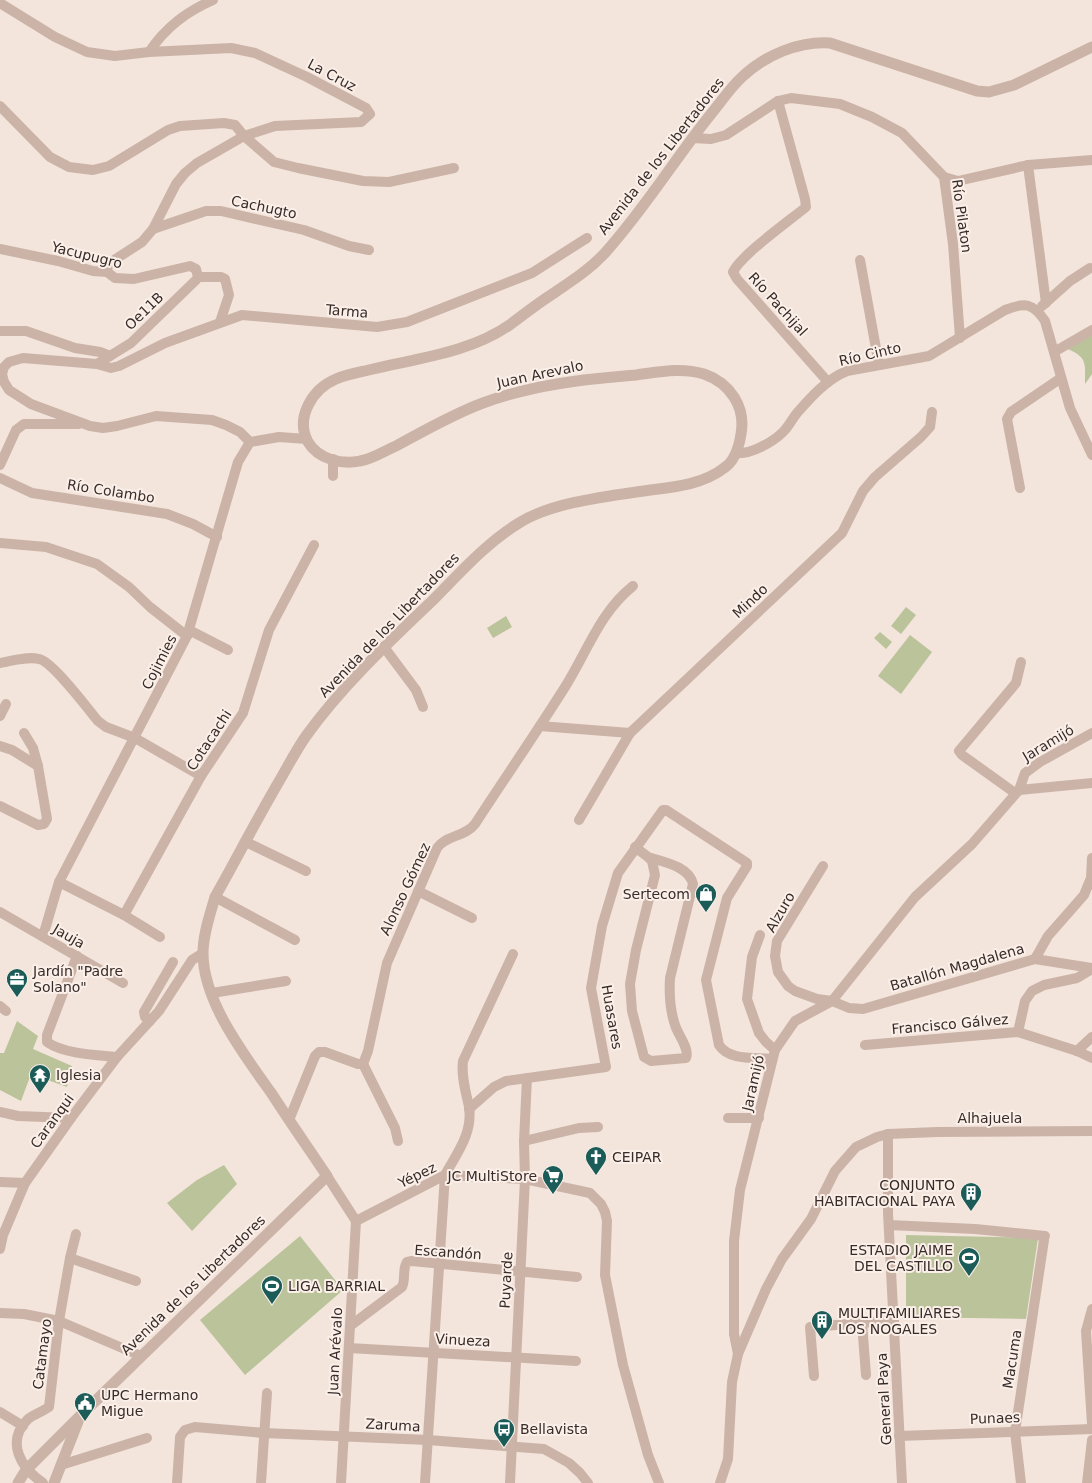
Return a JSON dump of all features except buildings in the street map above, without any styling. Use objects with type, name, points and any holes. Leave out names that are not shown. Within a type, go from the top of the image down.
[{"type":"street","points":[[0,3],[55,37],[87,52],[115,56],[149,52],[171,26],[192,10],[213,0]]},
{"type":"street","name":"Avenida de los Libertadores","points":[[306,439],[304,414],[308,404],[318,391],[334,379],[482,341],[507,327],[579,277],[603,255],[638,215],[692,138],[741,78],[756,66],[781,52],[809,44],[830,43],[977,91],[989,92],[1014,85],[1092,47]]},
{"type":"street","name":"La Cruz","points":[[149,52],[231,48],[255,54],[307,77],[366,108],[370,114],[361,122],[275,126],[244,136]]},
{"type":"street","name":"Río Pilaton","points":[[692,138],[711,139],[726,134],[778,101],[791,98],[840,104],[872,117],[902,133],[944,177],[953,244],[960,338]]},
{"type":"street","name":"Río Pachijal","points":[[778,101],[806,207],[750,253],[733,272],[737,280],[828,382]]},
{"type":"street","points":[[0,106],[50,157],[69,167],[93,170],[109,166],[168,130],[180,126],[224,123],[235,126],[274,162],[363,180],[389,182],[454,168]]},
{"type":"street","points":[[107,272],[108,264],[142,242],[153,229],[176,184],[185,173],[197,162],[244,136]]},
{"type":"street","points":[[944,177],[958,181],[1028,165],[1092,160]]},
{"type":"street","points":[[1028,165],[1046,303]]},
{"type":"street","name":"Cachugto","points":[[153,229],[206,211],[221,212],[304,230],[349,246],[369,250]]},
{"type":"street","name":"Tarma","points":[[84,424],[31,404],[9,390],[2,374],[4,367],[9,362],[23,358],[97,364],[111,368],[120,366],[165,343],[242,315],[377,327],[407,322],[532,273],[587,238]]},
{"type":"street","name":"Yacupugro","points":[[0,248],[93,271],[107,272],[115,278],[134,279],[190,266],[197,273],[225,279],[229,295],[220,322]]},
{"type":"street","points":[[860,260],[879,364]]},
{"type":"street","points":[[1090,268],[1070,281],[1038,311],[1045,321],[1070,408],[1092,455]]},
{"type":"street","name":"Oe11B","points":[[97,364],[131,343],[197,273]]},
{"type":"street","name":"Río Cinto","points":[[736,454],[750,453],[783,432],[796,414],[836,376],[847,371],[879,364],[929,356],[1006,310],[1018,305],[1028,306],[1038,311]]},
{"type":"street","points":[[1054,352],[1092,330]]},
{"type":"street","points":[[0,331],[26,331],[75,348],[100,352],[110,356]]},
{"type":"street","name":"Juan Arevalo","points":[[306,439],[318,453],[333,459],[350,462],[367,460],[484,403],[535,388],[593,378],[676,370],[705,375],[724,385],[733,395],[740,408],[742,422],[736,454]]},
{"type":"street","points":[[1020,488],[1007,419],[1011,412],[1061,378]]},
{"type":"street","name":"Mindo","points":[[579,820],[630,733],[842,533],[863,491],[876,477],[922,437],[930,427],[932,412]]},
{"type":"street","points":[[0,464],[16,430],[24,424],[84,424],[103,428],[156,416],[212,420],[226,424],[240,432],[250,442],[279,437],[306,439]]},
{"type":"street","name":"Cojimies","points":[[43,936],[59,882],[188,633],[238,462],[250,442]]},
{"type":"street","name":"Avenida de los Libertadores","points":[[356,1221],[235,1040],[220,1014],[205,970],[203,952],[207,925],[215,898],[304,739],[332,704],[384,647],[480,553],[507,530],[534,514],[598,498],[691,483],[723,470],[736,454]]},
{"type":"street","points":[[333,459],[333,476]]},
{"type":"street","name":"Río Colambo","points":[[0,478],[32,492],[167,514],[193,524],[217,537]]},
{"type":"street","points":[[0,543],[46,547],[97,564],[129,587],[150,607],[188,633],[228,650]]},
{"type":"street","name":"Cotacachi","points":[[124,915],[201,776],[243,712],[268,630],[314,545]]},
{"type":"street","name":"Alonso Gómez","points":[[363,1064],[368,1051],[387,963],[437,848],[444,841],[472,829],[566,685],[600,624],[613,605],[633,586]]},
{"type":"street","points":[[384,647],[416,690],[423,707]]},
{"type":"street","points":[[0,662],[40,658],[52,668],[106,727],[135,738],[201,776]]},
{"type":"street","points":[[1021,662],[1016,683],[959,751],[962,755],[1017,791],[1092,783]]},
{"type":"street","points":[[0,716],[6,704]]},
{"type":"street","points":[[540,726],[630,733]]},
{"type":"street","points":[[0,809],[38,825],[44,824],[47,819],[38,766],[33,748],[24,733]]},
{"type":"street","name":"Jaramijó","points":[[720,1483],[728,1459],[732,1382],[738,1354],[734,1334],[734,1241],[740,1190],[774,1054],[795,1021],[832,1001],[915,897],[972,844],[1017,791],[1024,773],[1029,768],[1092,733]]},
{"type":"street","points":[[0,746],[12,750],[38,766]]},
{"type":"street","name":"Huasares","points":[[469,1109],[494,1087],[506,1081],[606,1068],[607,1065],[592,994],[592,980],[602,926],[618,873],[663,810],[666,810],[747,863],[727,898],[706,980],[719,1045],[722,1050],[731,1055],[774,1054]]},
{"type":"street","points":[[246,842],[306,871]]},
{"type":"street","points":[[635,847],[648,856],[683,870],[692,880],[693,884],[669,991],[670,1006],[675,1026],[687,1053],[686,1058],[647,1060],[644,1057],[632,1011],[630,984],[636,950],[655,875],[654,866],[648,856]]},
{"type":"street","points":[[1035,959],[1048,936],[1084,895],[1091,878],[1092,858]]},
{"type":"street","name":"Alzuro","points":[[823,866],[777,941],[775,956],[778,972],[794,991],[817,999],[832,1001]]},
{"type":"street","points":[[59,882],[124,915],[160,937]]},
{"type":"street","points":[[418,891],[472,918]]},
{"type":"street","points":[[215,898],[295,940]]},
{"type":"street","name":"Jauja","points":[[0,912],[123,983]]},
{"type":"street","points":[[760,936],[752,956],[747,999],[760,1034],[774,1054]]},
{"type":"street","name":"Caranqui","points":[[0,1249],[3,1235],[25,1183],[116,1057],[159,1010],[192,960],[203,952]]},
{"type":"street","points":[[425,1483],[445,1175],[467,1134],[470,1124],[462,1072],[463,1061],[513,954]]},
{"type":"street","points":[[77,956],[47,1035],[47,1042],[52,1046],[81,1053],[116,1057]]},
{"type":"street","name":"Batallón Magdalena","points":[[832,1001],[849,1008],[863,1010],[1035,959],[1092,969]]},
{"type":"street","points":[[150,1021],[145,1018],[144,1012],[173,962]]},
{"type":"street","points":[[1018,1032],[1024,1001],[1032,991],[1077,978],[1092,969]]},
{"type":"street","points":[[212,993],[286,982]]},
{"type":"street","name":"Francisco Gálvez","points":[[865,1045],[1018,1032],[1077,1051],[1092,1058]]},
{"type":"street","points":[[1077,1051],[1092,1037]]},
{"type":"street","points":[[289,1120],[315,1056],[319,1052],[363,1064],[395,1128],[398,1141]]},
{"type":"street","name":"Puyarde","points":[[510,1483],[525,1179],[524,1142],[527,1078]]},
{"type":"street","points":[[0,1112],[18,1116],[71,1118]]},
{"type":"street","points":[[728,1118],[759,1118]]},
{"type":"street","points":[[524,1142],[579,1128],[598,1127]]},
{"type":"street","name":"Alhajuela","points":[[738,1354],[770,1282],[782,1260],[811,1219],[835,1171],[856,1147],[888,1134],[1092,1131]]},
{"type":"street","name":"General Paya","points":[[888,1134],[889,1225],[902,1483]]},
{"type":"street","name":"Yépez","points":[[356,1221],[445,1175],[525,1179]]},
{"type":"street","name":"Avenida de los Libertadores","points":[[18,1483],[26,1470],[81,1415],[327,1176]]},
{"type":"street","points":[[525,1179],[590,1193],[601,1204],[605,1212],[607,1222],[605,1275],[623,1365],[648,1455],[659,1483]]},
{"type":"street","points":[[0,1182],[25,1183]]},
{"type":"street","name":"Juan Arévalo","points":[[341,1483],[356,1221]]},
{"type":"street","name":"Macuma","points":[[889,1225],[975,1229],[1044,1238],[1015,1432],[1021,1483]]},
{"type":"street","name":"Catamayo","points":[[22,1426],[29,1418],[49,1407],[59,1321],[76,1234]]},
{"type":"street","points":[[70,1258],[136,1281]]},
{"type":"street","name":"Escandón","points":[[350,1326],[402,1287],[407,1262],[439,1263],[577,1277]]},
{"type":"street","points":[[1092,1309],[1086,1331],[1092,1424]]},
{"type":"street","points":[[0,1313],[24,1314],[59,1321],[141,1356]]},
{"type":"street","points":[[814,1376],[810,1327],[894,1320]]},
{"type":"street","points":[[862,1324],[866,1375]]},
{"type":"street","name":"Vinueza","points":[[349,1348],[576,1361]]},
{"type":"street","points":[[261,1483],[267,1393]]},
{"type":"street","points":[[0,1412],[22,1426],[18,1435],[17,1448],[20,1460],[26,1470],[43,1483]]},
{"type":"street","name":"Avenida de los Libertadores","points":[[54,1483],[81,1415]]},
{"type":"street","name":"Zaruma","points":[[177,1483],[180,1437],[185,1430],[195,1427],[264,1433],[428,1440],[544,1449],[575,1468],[588,1483]]},
{"type":"street","name":"Punaes","points":[[899,1436],[1092,1429]]},
{"type":"street","points":[[61,1465],[148,1438]]},
{"type":"street","points":[[1087,1483],[1092,1440]]},
{"type":"green space","points":[[1092,335],[1092,374],[1085,384],[1084,362],[1079,355],[1068,349]]},
{"type":"green space","points":[[906,607],[916,615],[901,634],[891,626]]},
{"type":"green space","points":[[506,616],[512,627],[493,638],[487,628]]},
{"type":"green space","points":[[880,632],[892,642],[886,649],[874,638]]},
{"type":"green space","points":[[910,635],[932,652],[901,694],[878,676]]},
{"type":"green space","points":[[17,1021],[38,1036],[33,1049],[72,1066],[67,1087],[31,1074],[21,1101],[0,1090],[0,1053],[4,1053]]},
{"type":"green space","points":[[224,1165],[237,1184],[192,1231],[167,1203],[197,1180]]},
{"type":"green space","name":"ESTADIO JAIME DEL CASTILLO","points":[[906,1235],[1038,1238],[1026,1319],[906,1317]]},
{"type":"green space","name":"LIGA BARRIAL","points":[[300,1236],[343,1290],[245,1375],[200,1320]]},
{"type":"place","name":"Sertecom","points":[[706,913]]},
{"type":"place","name":"Jardín \"Padre Solano\"","points":[[17,998]]},
{"type":"place","name":"Iglesia","points":[[40,1094]]},
{"type":"place","name":"CEIPAR","points":[[596,1176]]},
{"type":"place","name":"JC MultiStore","points":[[553,1195]]},
{"type":"place","name":"CONJUNTO HABITACIONAL PAYA","points":[[971,1212]]},
{"type":"place","name":"ESTADIO JAIME DEL CASTILLO","points":[[969,1277]]},
{"type":"place","name":"LIGA BARRIAL","points":[[272,1305]]},
{"type":"place","name":"MULTIFAMILIARES LOS NOGALES","points":[[822,1340]]},
{"type":"place","name":"UPC Hermano Migue","points":[[85,1422]]},
{"type":"place","name":"Bellavista","points":[[504,1448]]}]
